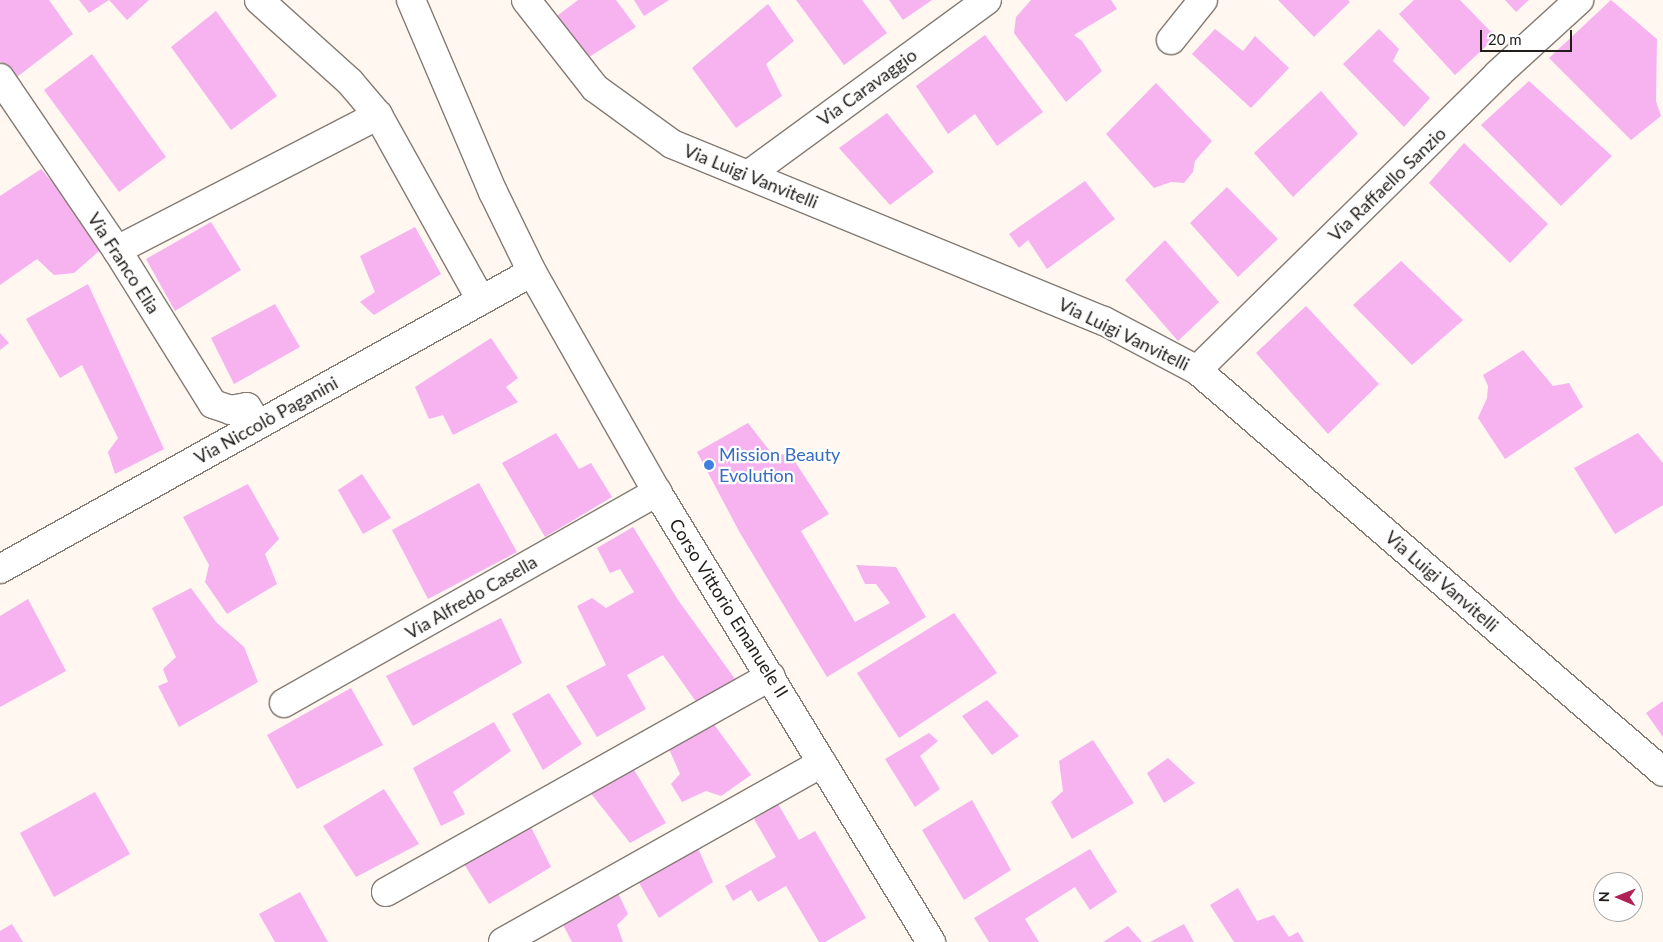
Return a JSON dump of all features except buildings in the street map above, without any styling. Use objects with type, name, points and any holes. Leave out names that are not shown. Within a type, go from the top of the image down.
[{"type":"street","points":[[259,0],[350,82],[378,115],[481,300]]},
{"type":"street","name":"Corso Vittorio Emanuele II","points":[[411,0],[493,192],[532,272],[657,492],[771,676],[931,942]]},
{"type":"street","name":"Via Luigi Vanvitelli","points":[[526,0],[595,88],[672,144],[1104,321],[1197,370],[1663,772]]},
{"type":"street","name":"Via Caravaggio","points":[[748,175],[987,0]]},
{"type":"street","points":[[1171,40],[1203,0]]},
{"type":"street","name":"Via Raffaello Sanzio","points":[[1197,370],[1498,74],[1579,0]]},
{"type":"street","name":"Via Franco Elia","points":[[0,78],[117,250],[213,404],[230,410],[247,406],[258,425]]},
{"type":"street","points":[[117,250],[378,115]]},
{"type":"street","name":"Via Niccolò Paganini","points":[[0,569],[532,272]]},
{"type":"street","name":"Via Alfredo Casella","points":[[284,703],[657,492]]},
{"type":"street","points":[[386,892],[771,676]]},
{"type":"street","points":[[503,942],[822,763]]},
{"type":"place","name":"Mission Beauty Evolution","points":[[709,465]]}]
